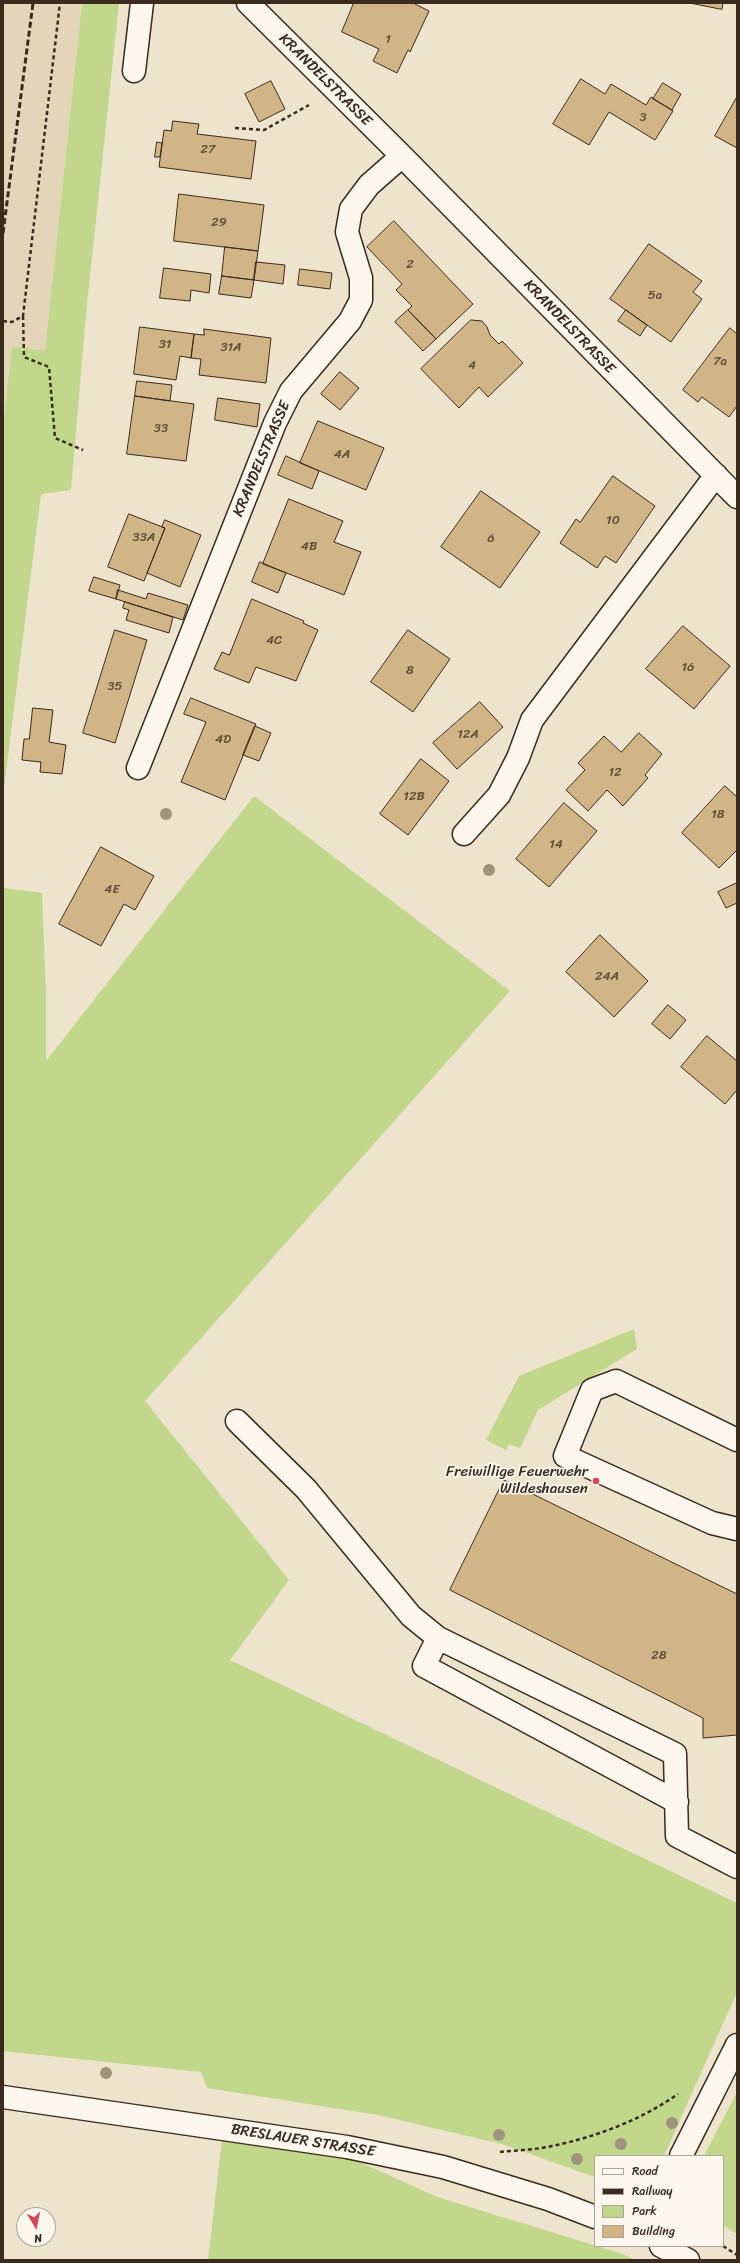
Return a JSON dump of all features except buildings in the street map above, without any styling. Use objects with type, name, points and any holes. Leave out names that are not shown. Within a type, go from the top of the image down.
[{"type":"street","points":[[134,71],[142,3]]},
{"type":"street","name":"KRANDELSTRASSE","points":[[248,3],[402,156],[737,497]]},
{"type":"street","name":"KRANDELSTRASSE","points":[[138,768],[274,423],[291,391],[350,321],[361,300],[362,278],[347,232],[351,209],[369,185],[402,156]]},
{"type":"street","points":[[464,834],[499,795],[518,758],[532,720],[716,475]]},
{"type":"street","points":[[737,1440],[616,1381],[592,1390],[565,1456],[712,1523],[737,1529]]},
{"type":"street","points":[[237,1421],[306,1489],[411,1616],[438,1638],[675,1754],[677,1836],[737,1867]]},
{"type":"street","points":[[438,1638],[424,1666],[677,1802]]},
{"type":"street","points":[[681,2155],[737,2045]]},
{"type":"street","name":"BRESLAUER STRASSE","points":[[3,2097],[347,2147],[443,2167],[548,2199],[594,2217]]},
{"type":"street","points":[[664,2247],[688,2260]]},
{"type":"path","points":[[60,3],[23,316],[24,357],[49,367],[55,438],[83,450]]},
{"type":"path","points":[[235,128],[264,130],[316,101],[329,83]]},
{"type":"path","points":[[3,320],[12,322],[23,316]]},
{"type":"path","points":[[499,2152],[551,2146],[632,2121],[681,2092]]},
{"type":"path","points":[[724,2247],[737,2255]]},
{"type":"shaded area","points":[[3,3],[82,3],[45,351],[12,346],[3,426]]},
{"type":"green space","points":[[82,3],[119,3],[86,314],[71,490],[41,494],[3,796],[3,426],[12,346],[45,351]]},
{"type":"green space","points":[[254,796],[510,991],[145,1401],[289,1580],[230,1660],[737,1903],[737,1992],[664,2155],[594,2155],[594,2177],[502,2144],[378,2115],[207,2088],[201,2072],[3,2051],[3,888],[42,893],[46,992],[46,1061]]},
{"type":"green space","points":[[634,1329],[637,1349],[538,1410],[520,1448],[509,1444],[506,1450],[486,1440],[519,1376]]},
{"type":"green space","points":[[737,2092],[737,2234],[724,2226],[724,2155],[705,2155]]},
{"type":"green space","points":[[222,2140],[353,2159],[437,2197],[594,2245],[594,2247],[600,2247],[623,2254],[634,2260],[208,2260]]},
{"type":"railway","points":[[3,233],[33,3]]},
{"type":"place","name":"Freiwillige Feuerwehr Wildeshausen","points":[[596,1481]]}]
